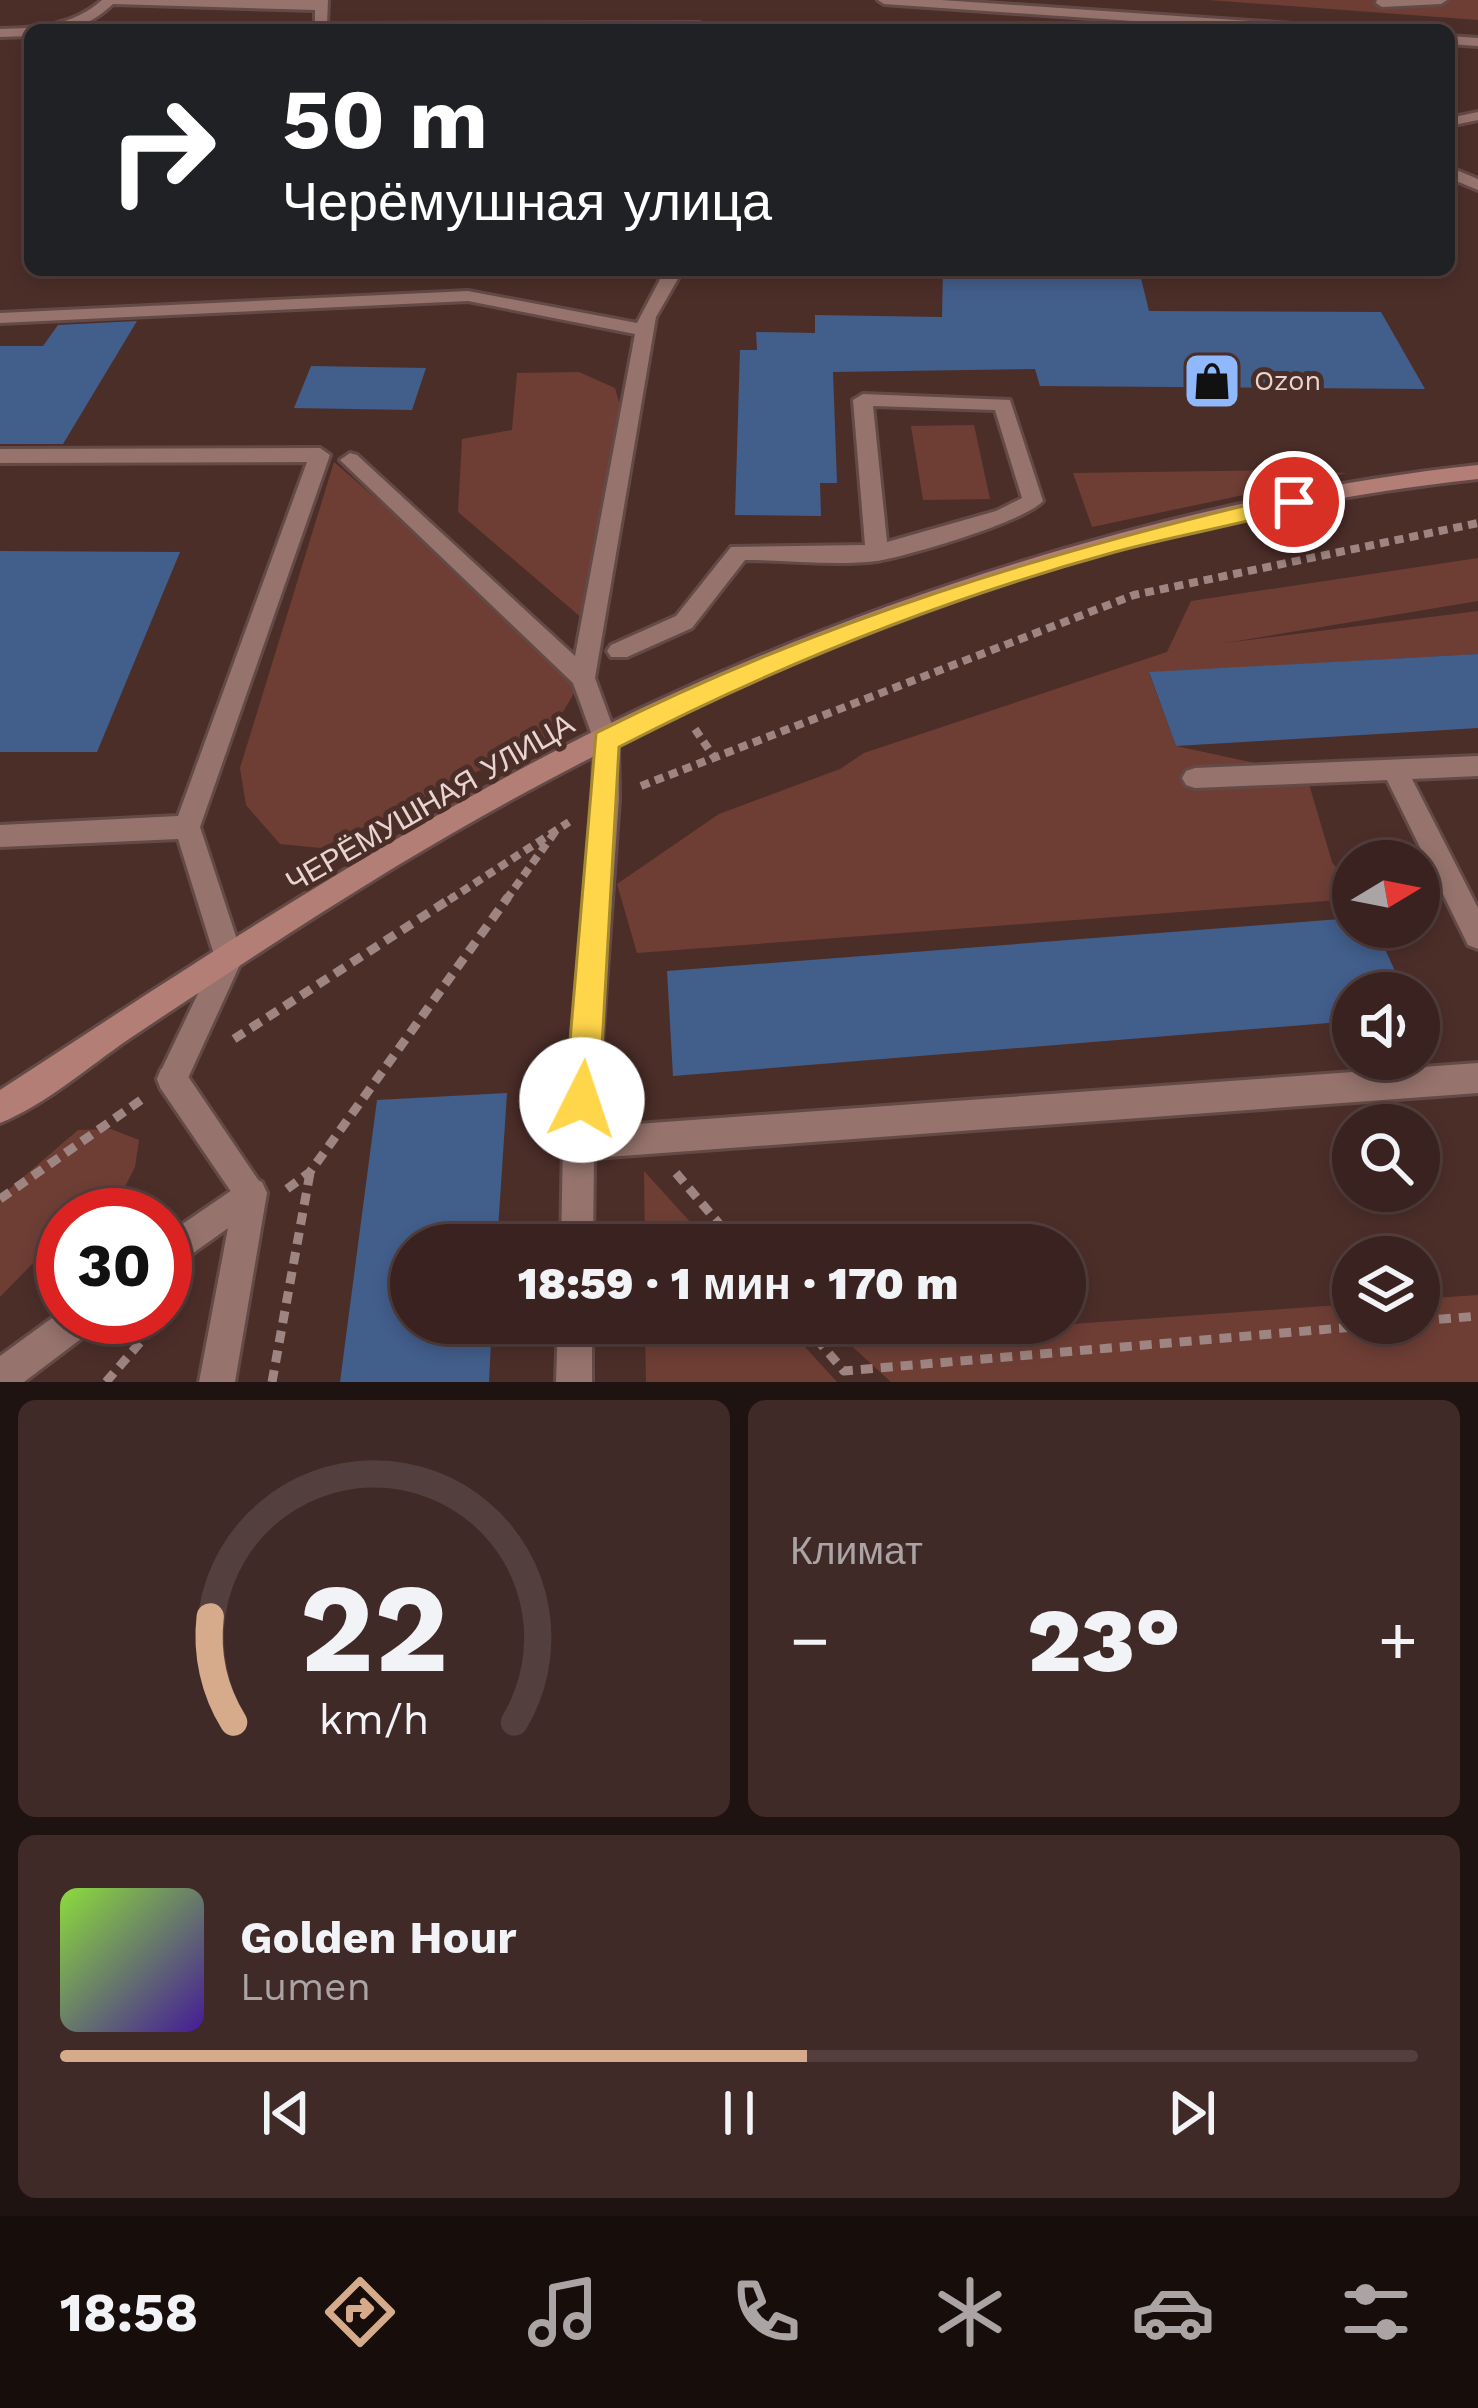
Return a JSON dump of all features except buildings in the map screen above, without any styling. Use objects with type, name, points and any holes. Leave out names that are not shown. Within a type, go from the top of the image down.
[{"type":"street","points":[[71,24],[87,21],[110,0],[320,3]]},
{"type":"street","points":[[884,0],[1235,24]]},
{"type":"street","points":[[1384,6],[1441,0]]},
{"type":"street","points":[[583,678],[644,330],[671,276]]},
{"type":"street","points":[[0,318],[467,296],[644,330]]},
{"type":"street","points":[[619,651],[684,622],[739,552],[877,553],[1003,516],[1033,501],[1003,404],[863,400],[877,553]]},
{"type":"street","points":[[0,478],[6,455],[320,455],[187,827],[229,958],[172,1079],[251,1204],[217,1382]]},
{"type":"street","points":[[350,460],[583,678],[606,741],[606,799],[578,1144],[577,1224]]},
{"type":"street","name":"ЧЕРЁМУШНАЯ УЛИЦА","points":[[0,1108],[229,958],[476,810],[678,704],[946,595],[1113,544],[1294,502],[1478,472]]},
{"type":"street","points":[[1195,778],[1478,766]]},
{"type":"street","points":[[1395,771],[1478,936]]},
{"type":"street","points":[[0,836],[187,827]]},
{"type":"street","points":[[578,1144],[1478,1078]]},
{"type":"street","points":[[192,1240],[251,1204]]},
{"type":"street","points":[[0,1378],[46,1344]]},
{"type":"street","points":[[574,1382],[575,1344]]},
{"type":"path","points":[[230,1041],[606,799],[1133,595],[1478,523]]},
{"type":"path","points":[[678,704],[714,757]]},
{"type":"path","points":[[272,1382],[310,1172],[557,828]]},
{"type":"path","points":[[0,1199],[172,1079]]},
{"type":"path","points":[[647,1139],[719,1224]]},
{"type":"path","points":[[251,1204],[310,1172]]},
{"type":"path","points":[[1440,1319],[1478,1316]]},
{"type":"path","points":[[844,1371],[1332,1329]]},
{"type":"path","points":[[106,1382],[139,1344]]},
{"type":"path","points":[[821,1344],[854,1382]]},
{"type":"shaded area","points":[[1208,0],[1478,0],[1478,20]]},
{"type":"shaded area","points":[[579,372],[615,388],[623,416],[590,625],[458,512],[462,439],[512,430],[517,373]]},
{"type":"shaded area","points":[[974,425],[990,499],[923,500],[911,426]]},
{"type":"shaded area","points":[[334,462],[583,678],[548,737],[321,848],[280,844],[246,805],[240,768]]},
{"type":"shaded area","points":[[1073,473],[1347,473],[1092,527]]},
{"type":"shaded area","points":[[1478,558],[1478,601],[1225,643],[1478,611],[1478,654],[1149,673],[1176,746],[1306,774],[1332,862],[1332,901],[637,953],[617,884],[719,814],[840,769],[864,753],[1167,652],[1191,601]]},
{"type":"shaded area","points":[[111,1129],[139,1140],[135,1167],[124,1188],[36,1188],[36,1260],[0,1297],[0,1197],[78,1130]]},
{"type":"shaded area","points":[[644,1171],[692,1224],[645,1224]]},
{"type":"shaded area","points":[[1478,1295],[1478,1382],[891,1382],[849,1344],[1086,1344],[1086,1323],[1332,1305],[1332,1344],[1440,1344],[1440,1298]]},
{"type":"shaded area","points":[[645,1344],[802,1344],[837,1382],[646,1382]]},
{"type":"place","name":"Ozon","points":[[1212,381]]},
{"type":"route","points":[[582,1100],[606,799],[606,741],[702,692],[946,595],[1113,544],[1294,502]]}]
